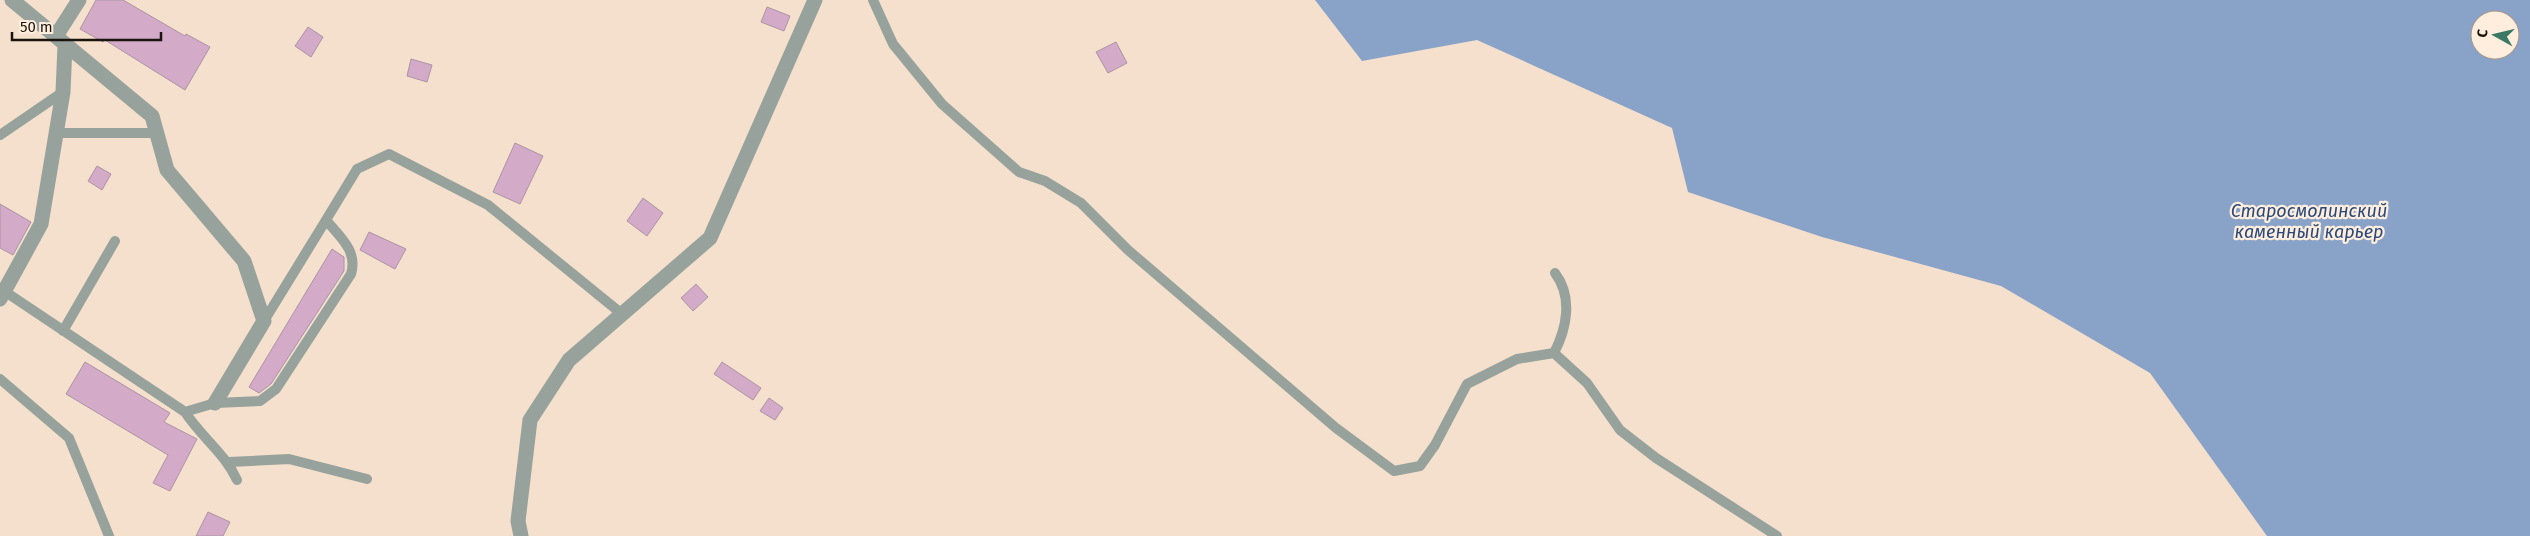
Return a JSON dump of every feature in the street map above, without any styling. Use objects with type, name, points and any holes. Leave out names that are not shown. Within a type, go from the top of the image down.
[{"type":"street","points":[[12,0],[152,116],[167,170],[244,261],[264,321],[215,403]]},
{"type":"street","points":[[1,293],[41,224],[63,92],[61,40],[79,0]]},
{"type":"street","points":[[521,536],[518,521],[530,420],[569,360],[710,238],[744,155],[815,0]]},
{"type":"lane","points":[[873,0],[893,44],[942,104],[1019,172],[1045,181],[1081,203],[1128,250],[1321,415],[1394,471],[1420,466],[1435,445],[1467,384],[1517,359],[1554,354],[1587,383],[1620,430],[1656,458],[1777,536]]},
{"type":"lane","points":[[0,135],[63,92]]},
{"type":"lane","points":[[56,133],[157,133]]},
{"type":"lane","points":[[264,321],[357,169],[389,154],[488,205],[622,314]]},
{"type":"lane","points":[[185,412],[215,403],[260,401],[276,389],[351,274],[354,261],[350,248],[326,220]]},
{"type":"lane","points":[[63,331],[115,242]]},
{"type":"lane","points":[[1554,273],[1561,282],[1567,316],[1563,336],[1554,354]]},
{"type":"lane","points":[[1,293],[63,331],[185,412],[196,430],[228,462],[237,480]]},
{"type":"lane","points":[[0,379],[69,438],[109,536]]},
{"type":"lane","points":[[228,462],[289,459],[368,479]]},
{"type":"water","name":"Старосмолинский каменный карьер","points":[[1315,0],[2530,0],[2530,536],[2267,536],[2150,373],[2001,286],[1822,237],[1688,192],[1672,128],[1477,40],[1362,61]]},
{"type":"building","points":[[96,0],[123,0],[185,36],[186,34],[210,47],[185,90],[105,40],[103,42],[80,29]]},
{"type":"building","points":[[767,7],[790,16],[784,31],[761,22]]},
{"type":"building","points":[[308,27],[323,37],[311,57],[295,46]]},
{"type":"building","points":[[1116,42],[1127,63],[1108,73],[1096,52]]},
{"type":"building","points":[[411,59],[432,65],[427,82],[407,76]]},
{"type":"building","points":[[515,143],[543,156],[520,204],[493,192]]},
{"type":"building","points":[[97,166],[111,174],[102,190],[88,181]]},
{"type":"building","points":[[643,198],[663,213],[647,236],[627,221]]},
{"type":"building","points":[[0,204],[31,222],[13,255],[0,248]]},
{"type":"building","points":[[369,232],[406,249],[395,269],[360,250]]},
{"type":"building","points":[[332,249],[344,257],[344,271],[271,384],[259,393],[249,387]]},
{"type":"building","points":[[696,284],[708,297],[693,311],[681,298]]},
{"type":"building","points":[[85,362],[170,413],[164,422],[197,439],[170,491],[153,483],[168,455],[66,394]]},
{"type":"building","points":[[722,362],[761,388],[753,400],[714,374]]},
{"type":"building","points":[[769,398],[783,408],[775,420],[760,411]]},
{"type":"building","points":[[208,512],[230,522],[223,536],[196,536]]}]
